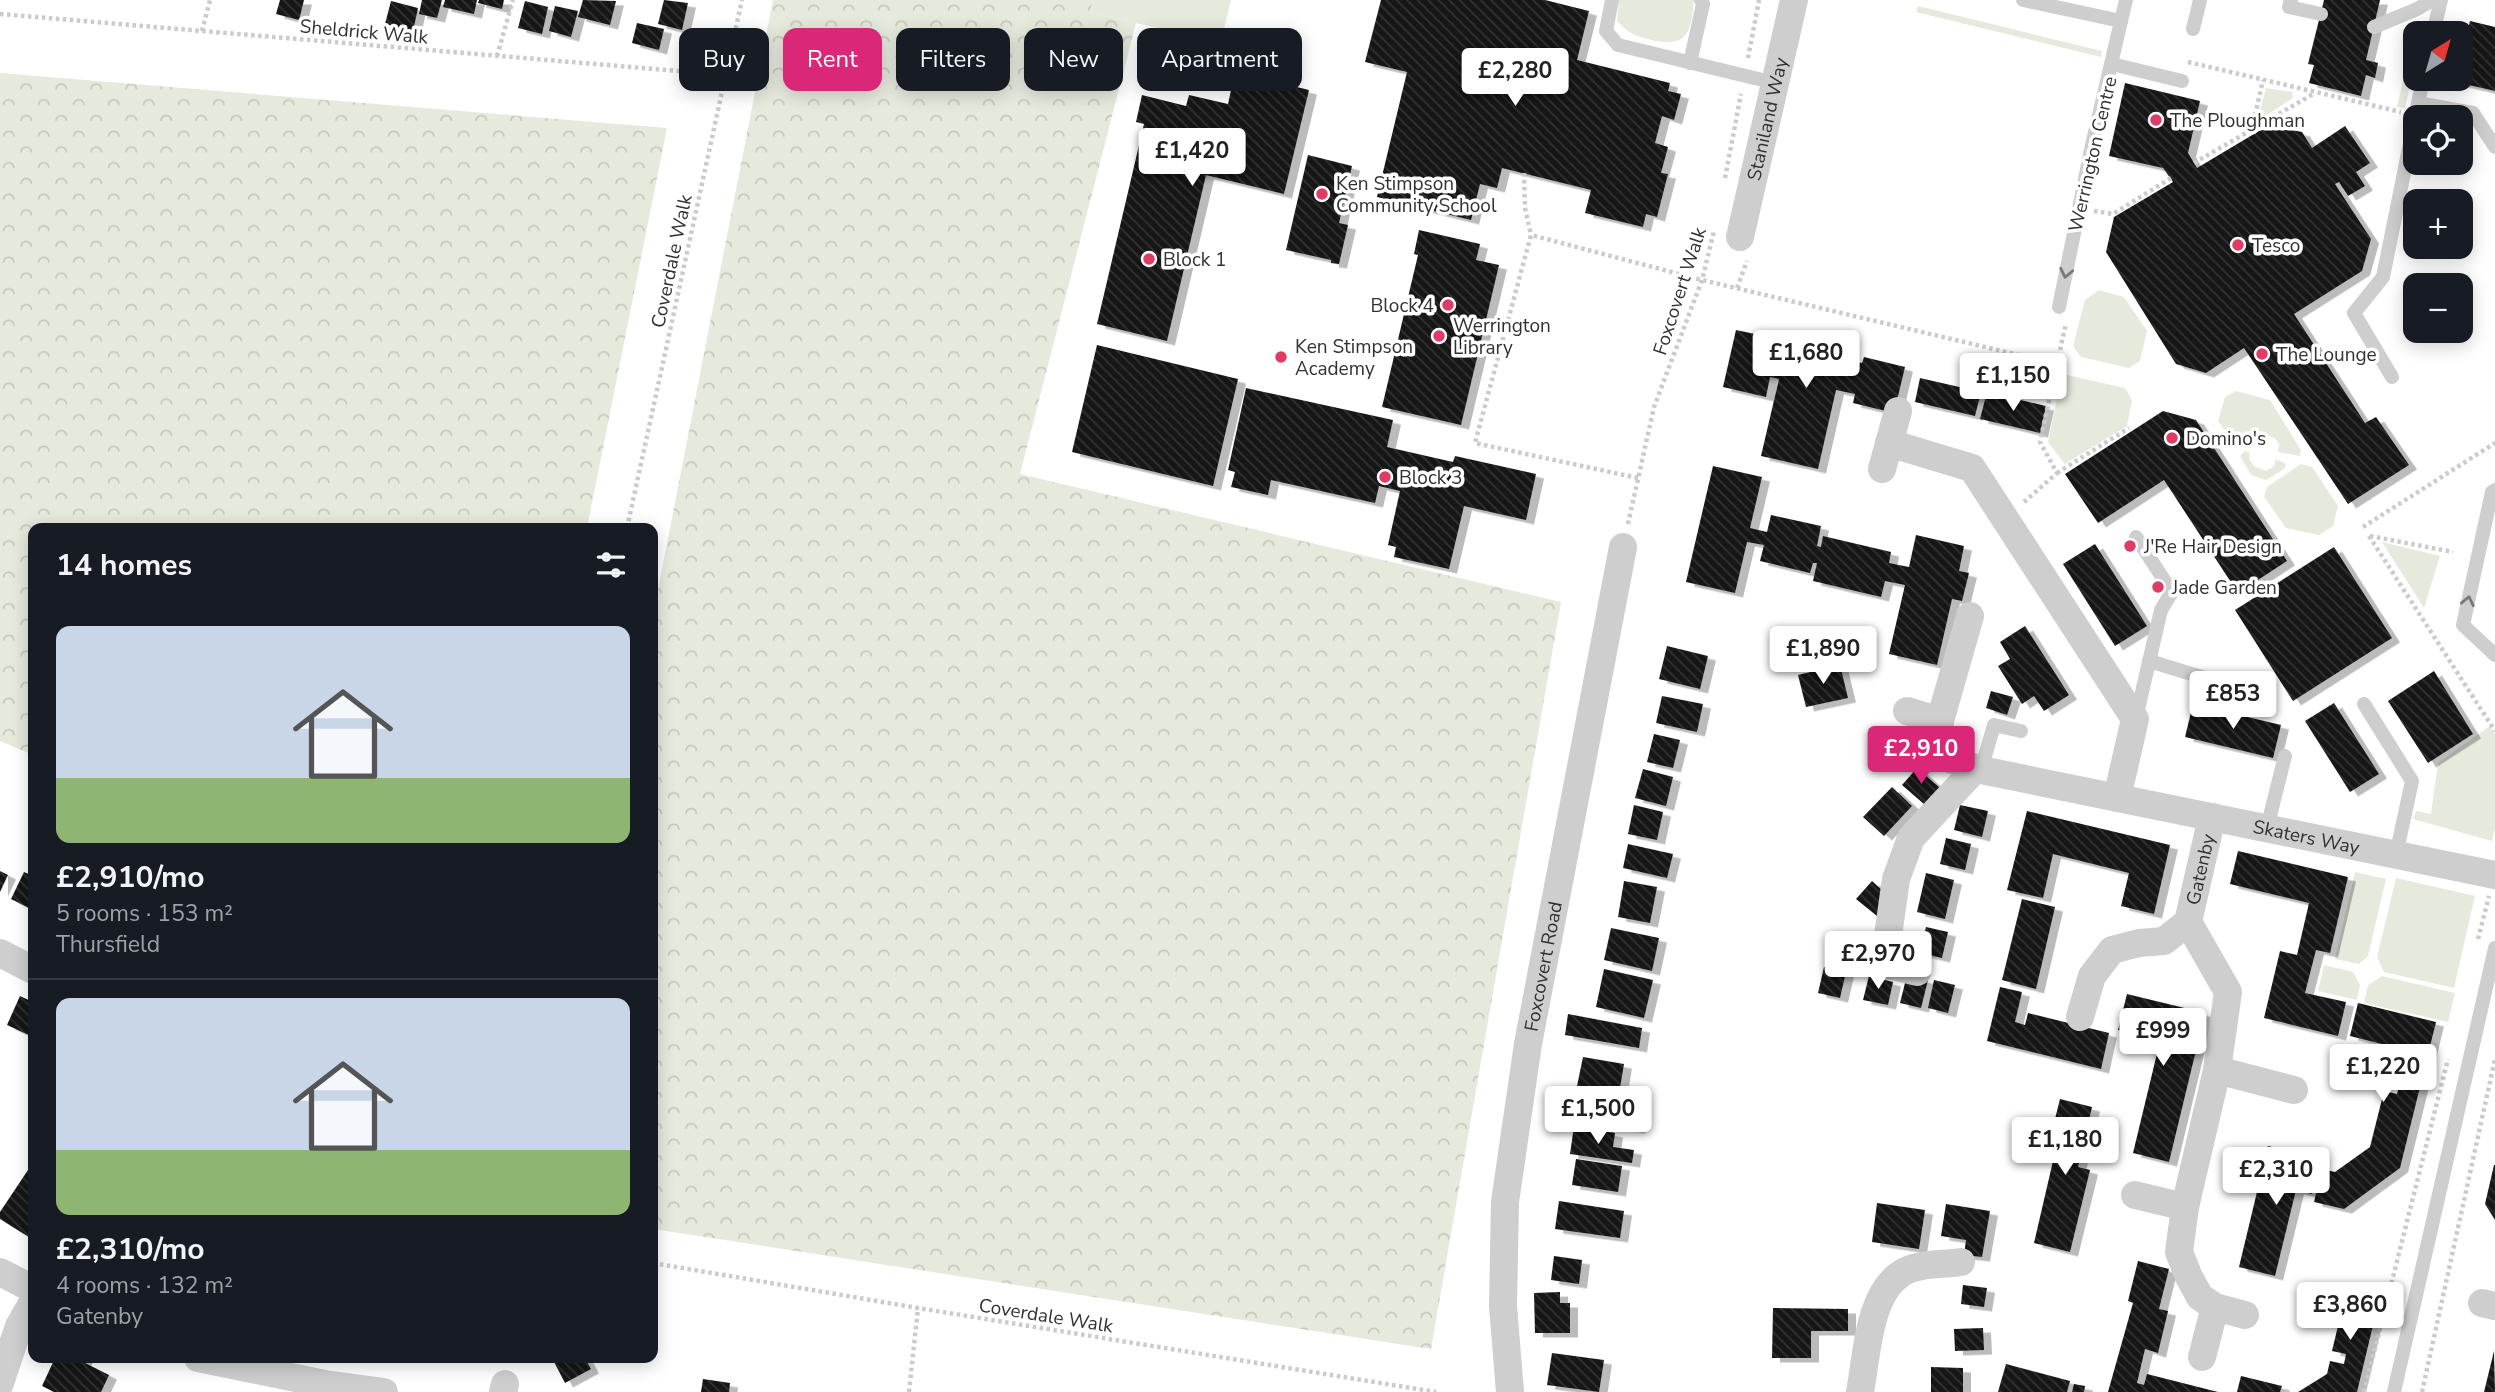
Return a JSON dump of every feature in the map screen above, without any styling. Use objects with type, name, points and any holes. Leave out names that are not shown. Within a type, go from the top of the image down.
[{"type":"street","name":"Staniland Way","points":[[1728,232],[1775,83],[1794,0]]},
{"type":"street","points":[[1898,411],[1885,456],[1972,468],[2135,719],[2117,798]]},
{"type":"street","name":"Foxcovert Road","points":[[1510,1392],[1503,1306],[1505,1202],[1528,1044],[1623,547]]},
{"type":"street","points":[[1907,711],[1940,721],[1970,617]]},
{"type":"street","name":"Skaters Way","points":[[1940,721],[1938,749],[1950,759],[1979,769],[2396,855],[2493,884]]},
{"type":"street","points":[[1917,972],[1872,961],[1896,878],[1911,838],[1979,769]]},
{"type":"street","name":"Gatenby","points":[[2080,1017],[2092,976],[2112,950],[2139,943],[2164,941],[2188,922],[2212,817]]},
{"type":"street","name":"Gatenby","points":[[2188,922],[2228,992],[2217,1070],[2185,1207],[2179,1252],[2200,1297],[2215,1307]]},
{"type":"street","points":[[0,953],[28,967]]},
{"type":"street","points":[[2217,1070],[2294,1090]]},
{"type":"street","points":[[2135,1195],[2185,1207]]},
{"type":"street","points":[[1860,1392],[1875,1306],[1890,1285],[1902,1273],[1914,1269],[1961,1262]]},
{"type":"street","points":[[0,1272],[28,1286]]},
{"type":"street","points":[[2202,1357],[2215,1307],[2245,1315]]},
{"type":"street","points":[[0,1383],[19,1326],[28,1311]]},
{"type":"street","points":[[219,1363],[325,1388],[384,1392]]},
{"type":"lane","points":[[1612,0],[1605,31],[1618,45],[1775,83]]},
{"type":"lane","points":[[1690,63],[1703,4],[1701,0]]},
{"type":"lane","points":[[2023,0],[2066,5],[2121,21]]},
{"type":"lane","name":"Werrington Centre","points":[[2059,307],[2092,145],[2126,0]]},
{"type":"lane","points":[[2193,29],[2200,0]]},
{"type":"lane","points":[[2291,0],[2289,7],[2321,14]]},
{"type":"lane","points":[[2374,27],[2433,0]]},
{"type":"lane","points":[[2436,21],[2441,0]]},
{"type":"lane","points":[[2112,64],[2182,81]]},
{"type":"lane","points":[[2473,113],[2495,148]]},
{"type":"lane","points":[[2392,377],[2354,313],[2383,277],[2404,175]]},
{"type":"lane","points":[[2495,490],[2491,492],[2463,625],[2495,655]]},
{"type":"lane","points":[[2135,719],[2161,610],[2172,592],[2136,537]]},
{"type":"lane","points":[[2149,661],[2251,692]]},
{"type":"lane","points":[[2364,704],[2412,780],[2396,855]]},
{"type":"lane","points":[[1979,769],[1994,724],[2021,731]]},
{"type":"lane","points":[[2267,828],[2285,756]]},
{"type":"lane","points":[[2394,1392],[2495,948]]},
{"type":"path","points":[[202,31],[210,0]]},
{"type":"path","points":[[497,56],[513,0]]},
{"type":"path","points":[[735,0],[741,1]]},
{"type":"path","points":[[1723,188],[1759,0]]},
{"type":"path","name":"Coverdale Walk","points":[[736,28],[741,1]]},
{"type":"path","name":"Sheldrick Walk","points":[[0,14],[679,71]]},
{"type":"path","points":[[2183,61],[2316,93],[2403,107]]},
{"type":"path","points":[[2252,129],[2263,80]]},
{"type":"path","name":"Coverdale Walk","points":[[628,523],[723,91]]},
{"type":"path","points":[[2194,163],[2316,93]]},
{"type":"path","points":[[1524,173],[1525,208],[1531,235],[1475,443],[1638,478]]},
{"type":"path","points":[[2091,210],[2113,214],[2171,178]]},
{"type":"path","name":"Foxcovert Walk","points":[[1623,547],[1654,407],[1702,280],[1728,232]]},
{"type":"path","points":[[1531,235],[1702,280],[2058,364],[2040,442],[2057,473]]},
{"type":"path","points":[[1480,345],[1501,348]]},
{"type":"path","points":[[2005,518],[2057,473],[2129,428]]},
{"type":"path","points":[[2363,527],[2495,443]]},
{"type":"path","points":[[2453,552],[2369,536],[2495,731]]},
{"type":"path","points":[[2477,946],[2493,884]]},
{"type":"path","points":[[2364,1392],[2449,1054]]},
{"type":"path","points":[[2422,1392],[2495,1059]]},
{"type":"path","name":"Coverdale Walk","points":[[658,1263],[1436,1392]]},
{"type":"path","points":[[909,1392],[918,1308]]},
{"type":"green space","points":[[773,0],[1093,0],[1090,13],[1136,23],[1123,74],[1123,28],[1024,28],[1024,91],[1119,91],[1020,474],[1561,602],[1431,1349],[658,1230],[658,589],[755,91],[769,91],[768,28]]},
{"type":"green space","points":[[1093,0],[1231,0],[1224,28],[1158,28],[1090,13]]},
{"type":"green space","points":[[1619,0],[1694,0],[1689,29],[1685,35],[1673,42],[1651,40],[1636,35],[1617,21]]},
{"type":"green space","points":[[1918,6],[2102,51],[2101,57],[1916,12]]},
{"type":"green space","points":[[0,73],[667,128],[588,523],[28,523],[28,753],[0,741]]},
{"type":"green space","points":[[2403,80],[2403,91],[2409,91],[2406,105],[2397,107]]},
{"type":"green space","points":[[2266,88],[2292,92],[2293,98],[2267,115],[2259,114]]},
{"type":"green space","points":[[2099,290],[2124,297],[2147,331],[2140,361],[2129,368],[2081,357],[2073,346],[2085,300]]},
{"type":"green space","points":[[2062,374],[2125,388],[2132,400],[2127,426],[2065,464],[2048,442]]},
{"type":"green space","points":[[2236,391],[2270,400],[2301,450],[2300,456],[2278,452],[2279,444],[2275,438],[2260,434],[2253,440],[2251,447],[2231,440],[2218,421],[2225,397]]},
{"type":"green space","points":[[2245,451],[2250,453],[2249,459],[2254,466],[2266,471],[2274,466],[2276,459],[2286,464],[2284,469],[2266,480],[2251,475],[2240,456]]},
{"type":"green space","points":[[2301,464],[2312,467],[2338,506],[2333,526],[2319,535],[2286,528],[2264,497],[2267,487]]},
{"type":"green space","points":[[2382,542],[2440,556],[2424,608]]},
{"type":"green space","points":[[2490,726],[2495,735],[2495,828],[2492,841],[2413,819],[2416,811],[2431,814],[2438,763]]},
{"type":"green space","points":[[2355,872],[2386,879],[2368,956],[2359,964],[2335,959]]},
{"type":"green space","points":[[2396,878],[2475,896],[2454,988],[2384,972],[2377,957]]},
{"type":"green space","points":[[2324,965],[2353,972],[2360,985],[2357,1000],[2318,991]]},
{"type":"green space","points":[[2382,976],[2455,993],[2448,1022],[2364,1003],[2368,985]]},
{"type":"building","points":[[280,0],[304,0],[299,20],[276,14]]},
{"type":"building","points":[[422,0],[442,0],[437,18],[419,14]]},
{"type":"building","points":[[445,0],[477,0],[474,14],[443,7]]},
{"type":"building","points":[[479,0],[504,0],[502,9],[478,3]]},
{"type":"building","points":[[583,0],[616,1],[610,25],[578,17]]},
{"type":"building","points":[[664,0],[688,3],[682,28],[658,24]]},
{"type":"building","points":[[1381,0],[1545,0],[1589,11],[1577,60],[1670,83],[1668,91],[1681,94],[1674,120],[1662,116],[1655,143],[1668,147],[1661,173],[1668,174],[1657,217],[1646,214],[1643,227],[1585,213],[1591,190],[1502,168],[1497,188],[1480,184],[1471,220],[1377,197],[1407,72],[1365,62]]},
{"type":"building","points":[[2324,0],[2380,0],[2366,60],[2378,63],[2375,78],[2366,75],[2361,96],[2309,83],[2314,65],[2308,64]]},
{"type":"building","points":[[391,1],[418,8],[413,31],[385,24]]},
{"type":"building","points":[[525,1],[548,7],[542,34],[518,28]]},
{"type":"building","points":[[555,6],[578,11],[571,37],[549,31]]},
{"type":"building","points":[[2473,22],[2495,27],[2495,91],[2473,86]]},
{"type":"building","points":[[637,23],[664,29],[659,50],[632,43]]},
{"type":"building","name":"Tesco","points":[[2125,83],[2200,101],[2188,153],[2197,168],[2269,125],[2302,132],[2312,148],[2345,126],[2370,163],[2356,172],[2365,186],[2348,196],[2339,182],[2335,184],[2371,239],[2362,271],[2294,314],[2365,423],[2376,417],[2409,465],[2348,504],[2244,348],[2206,373],[2176,364],[2106,252],[2114,217],[2173,182],[2163,168],[2109,156]]},
{"type":"building","name":"Block 1","points":[[1309,90],[1284,194],[1206,175],[1167,341],[1097,324],[1144,124],[1136,122],[1142,95],[1186,106],[1189,95],[1228,104],[1231,91]]},
{"type":"building","name":"Ken Stimpson Community School","points":[[1308,155],[1352,166],[1339,223],[1348,225],[1339,264],[1286,250]]},
{"type":"building","name":"Block 4","points":[[1419,230],[1480,244],[1476,260],[1499,265],[1461,425],[1382,407],[1418,255],[1414,254]]},
{"type":"building","points":[[1736,330],[1845,353],[1843,359],[1862,363],[1864,357],[1905,367],[1894,413],[1853,403],[1855,394],[1836,390],[1818,469],[1761,456],[1779,379],[1770,377],[1766,397],[1723,387]]},
{"type":"building","points":[[1097,345],[1238,379],[1213,486],[1072,452]]},
{"type":"building","points":[[1920,378],[1981,392],[1975,416],[1915,402]]},
{"type":"building","name":"Block 3","points":[[1246,388],[1393,420],[1387,447],[1453,462],[1455,456],[1536,474],[1526,520],[1464,506],[1449,569],[1394,557],[1396,547],[1388,545],[1400,491],[1379,486],[1375,503],[1271,480],[1268,495],[1231,487],[1235,472],[1228,470]]},
{"type":"building","points":[[1987,392],[2046,406],[2040,433],[1980,419]]},
{"type":"building","points":[[2163,411],[2196,420],[2287,561],[2238,593],[2164,480],[2098,523],[2065,474]]},
{"type":"building","points":[[1713,466],[1762,477],[1750,528],[1767,532],[1771,515],[1821,526],[1817,546],[1821,547],[1823,536],[1891,552],[1889,563],[1909,567],[1916,535],[1964,546],[1959,571],[1969,573],[1962,601],[1952,599],[1937,665],[1889,654],[1905,585],[1885,581],[1881,597],[1813,581],[1817,563],[1813,563],[1810,573],[1760,561],[1764,545],[1747,542],[1735,593],[1686,582]]},
{"type":"building","points":[[2095,544],[2147,626],[2115,646],[2063,564]]},
{"type":"building","points":[[2334,547],[2392,638],[2293,701],[2235,610]]},
{"type":"building","points":[[2025,626],[2069,695],[2044,711],[2034,696],[2022,704],[1998,666],[2010,659],[2000,642]]},
{"type":"building","points":[[1667,646],[1708,656],[1700,689],[1659,679]]},
{"type":"building","points":[[1840,665],[1848,698],[1806,707],[1798,675]]},
{"type":"building","points":[[2434,671],[2473,734],[2428,763],[2388,701]]},
{"type":"building","points":[[1991,691],[2013,697],[2007,715],[1986,708]]},
{"type":"building","points":[[1662,696],[1703,704],[1697,732],[1656,723]]},
{"type":"building","points":[[2334,703],[2379,774],[2350,792],[2305,721]]},
{"type":"building","points":[[2193,704],[2281,725],[2273,758],[2185,737]]},
{"type":"building","points":[[1654,734],[1680,740],[1673,768],[1647,762]]},
{"type":"building","points":[[1917,768],[1940,788],[1925,805],[1902,785]]},
{"type":"building","points":[[1643,769],[1673,777],[1666,806],[1635,798]]},
{"type":"building","points":[[1892,787],[1912,806],[1884,836],[1863,817]]},
{"type":"building","points":[[1634,805],[1663,812],[1657,840],[1628,834]]},
{"type":"building","points":[[1960,805],[1988,811],[1982,837],[1954,830]]},
{"type":"building","points":[[2027,811],[2170,845],[2154,914],[2121,906],[2129,873],[2053,854],[2043,898],[2007,890]]},
{"type":"building","points":[[1946,838],[1971,844],[1965,870],[1940,864]]},
{"type":"building","points":[[1628,844],[1673,854],[1667,878],[1623,868]]},
{"type":"building","points":[[2238,851],[2348,877],[2330,953],[2316,950],[2305,993],[2346,1002],[2338,1036],[2264,1018],[2280,951],[2297,955],[2309,903],[2230,884]]},
{"type":"building","points":[[0,871],[8,875],[0,892]]},
{"type":"building","points":[[24,872],[28,874],[28,908],[11,899]]},
{"type":"building","points":[[1926,873],[1954,880],[1945,919],[1917,912]]},
{"type":"building","points":[[1624,881],[1657,887],[1650,923],[1618,917]]},
{"type":"building","points":[[1872,881],[1892,899],[1877,916],[1856,899]]},
{"type":"building","points":[[2022,899],[2055,907],[2036,989],[2002,980]]},
{"type":"building","points":[[1926,927],[1948,932],[1942,958],[1920,953]]},
{"type":"building","points":[[1611,928],[1659,938],[1652,971],[1604,960]]},
{"type":"building","points":[[1834,937],[1856,943],[1850,967],[1829,962]]},
{"type":"building","points":[[1824,967],[1846,972],[1840,998],[1818,993]]},
{"type":"building","points":[[1604,969],[1653,980],[1644,1018],[1596,1007]]},
{"type":"building","points":[[1907,975],[1928,980],[1921,1008],[1900,1003]]},
{"type":"building","points":[[1869,976],[1893,982],[1888,1005],[1863,1000]]},
{"type":"building","points":[[1934,980],[1955,985],[1948,1013],[1928,1008]]},
{"type":"building","points":[[2000,987],[2022,992],[2015,1022],[2025,1025],[2028,1013],[2109,1033],[2101,1069],[1987,1041]]},
{"type":"building","points":[[2127,994],[2205,1013],[2169,1162],[2133,1153],[2160,1041],[2118,1030]]},
{"type":"building","points":[[20,996],[28,1000],[28,1035],[7,1025]]},
{"type":"building","points":[[2358,1003],[2436,1022],[2400,1168],[2344,1209],[2314,1202],[2322,1169],[2335,1172],[2370,1147],[2384,1091],[2397,1094],[2399,1086],[2386,1082],[2394,1047],[2350,1036]]},
{"type":"building","points":[[1568,1014],[1642,1028],[1639,1048],[1565,1035]]},
{"type":"building","points":[[1583,1057],[1624,1064],[1619,1094],[1577,1086]]},
{"type":"building","points":[[1583,1093],[1642,1104],[1637,1129],[1579,1117]]},
{"type":"building","points":[[2060,1099],[2092,1107],[2078,1167],[2090,1170],[2070,1252],[2034,1243],[2053,1161],[2045,1159]]},
{"type":"building","points":[[1574,1126],[1615,1133],[1613,1147],[1634,1150],[1632,1163],[1570,1154]]},
{"type":"building","points":[[2268,1146],[2321,1159],[2312,1194],[2296,1190],[2275,1276],[2239,1267]]},
{"type":"building","points":[[1576,1159],[1622,1166],[1618,1192],[1572,1185]]},
{"type":"building","points":[[2495,1165],[2495,1220],[2485,1204]]},
{"type":"building","points":[[28,1170],[28,1236],[0,1219],[0,1212]]},
{"type":"building","points":[[1559,1201],[1624,1211],[1620,1238],[1555,1229]]},
{"type":"building","points":[[1877,1203],[1925,1210],[1919,1249],[1872,1242]]},
{"type":"building","points":[[1946,1204],[1990,1211],[1982,1257],[1964,1255],[1966,1240],[1941,1236]]},
{"type":"building","points":[[1554,1256],[1582,1260],[1579,1284],[1551,1280]]},
{"type":"building","points":[[2138,1261],[2169,1269],[2159,1309],[2168,1311],[2158,1353],[2145,1349],[2137,1383],[2144,1385],[2147,1374],[2218,1392],[2108,1392],[2133,1303],[2128,1301]]},
{"type":"building","points":[[2348,1284],[2381,1292],[2357,1392],[2298,1392],[2327,1374],[2330,1361],[2344,1364],[2346,1354],[2332,1351]]},
{"type":"building","points":[[1963,1285],[1987,1288],[1984,1307],[1961,1304]]},
{"type":"building","points":[[1560,1292],[1560,1303],[1570,1303],[1570,1333],[1535,1333],[1534,1293]]},
{"type":"building","points":[[1773,1308],[1848,1309],[1848,1331],[1811,1331],[1811,1358],[1772,1358]]},
{"type":"building","points":[[1983,1328],[1984,1350],[1955,1351],[1954,1329]]},
{"type":"building","points":[[2494,1351],[2495,1392],[2484,1392]]},
{"type":"building","points":[[1552,1353],[1604,1360],[1599,1392],[1547,1385]]},
{"type":"building","points":[[53,1363],[85,1363],[109,1375],[101,1392],[54,1392],[42,1386]]},
{"type":"building","points":[[555,1363],[588,1363],[591,1369],[565,1383]]},
{"type":"building","points":[[2006,1364],[2070,1381],[2067,1392],[1998,1392]]},
{"type":"building","points":[[1931,1367],[1963,1368],[1963,1392],[1931,1392]]},
{"type":"building","points":[[2241,1376],[2282,1386],[2280,1392],[2237,1392]]},
{"type":"building","points":[[703,1379],[730,1383],[729,1392],[701,1392]]},
{"type":"building","points":[[2074,1384],[2085,1386],[2084,1392],[2072,1392]]},
{"type":"place","name":"The Ploughman","points":[[2156,120]]},
{"type":"place","name":"Ken Stimpson Community School","points":[[1322,194]]},
{"type":"place","name":"Tesco","points":[[2238,245]]},
{"type":"place","name":"Block 1","points":[[1149,259]]},
{"type":"place","name":"Block 4","points":[[1448,305]]},
{"type":"place","name":"Werrington Library","points":[[1439,336]]},
{"type":"place","name":"The Lounge","points":[[2262,354]]},
{"type":"place","name":"Ken Stimpson Academy","points":[[1281,357]]},
{"type":"place","name":"Domino's","points":[[2172,438]]},
{"type":"place","name":"Block 3","points":[[1385,477]]},
{"type":"place","name":"J'Re Hair Design","points":[[2130,546]]},
{"type":"place","name":"Jade Garden","points":[[2158,587]]}]
